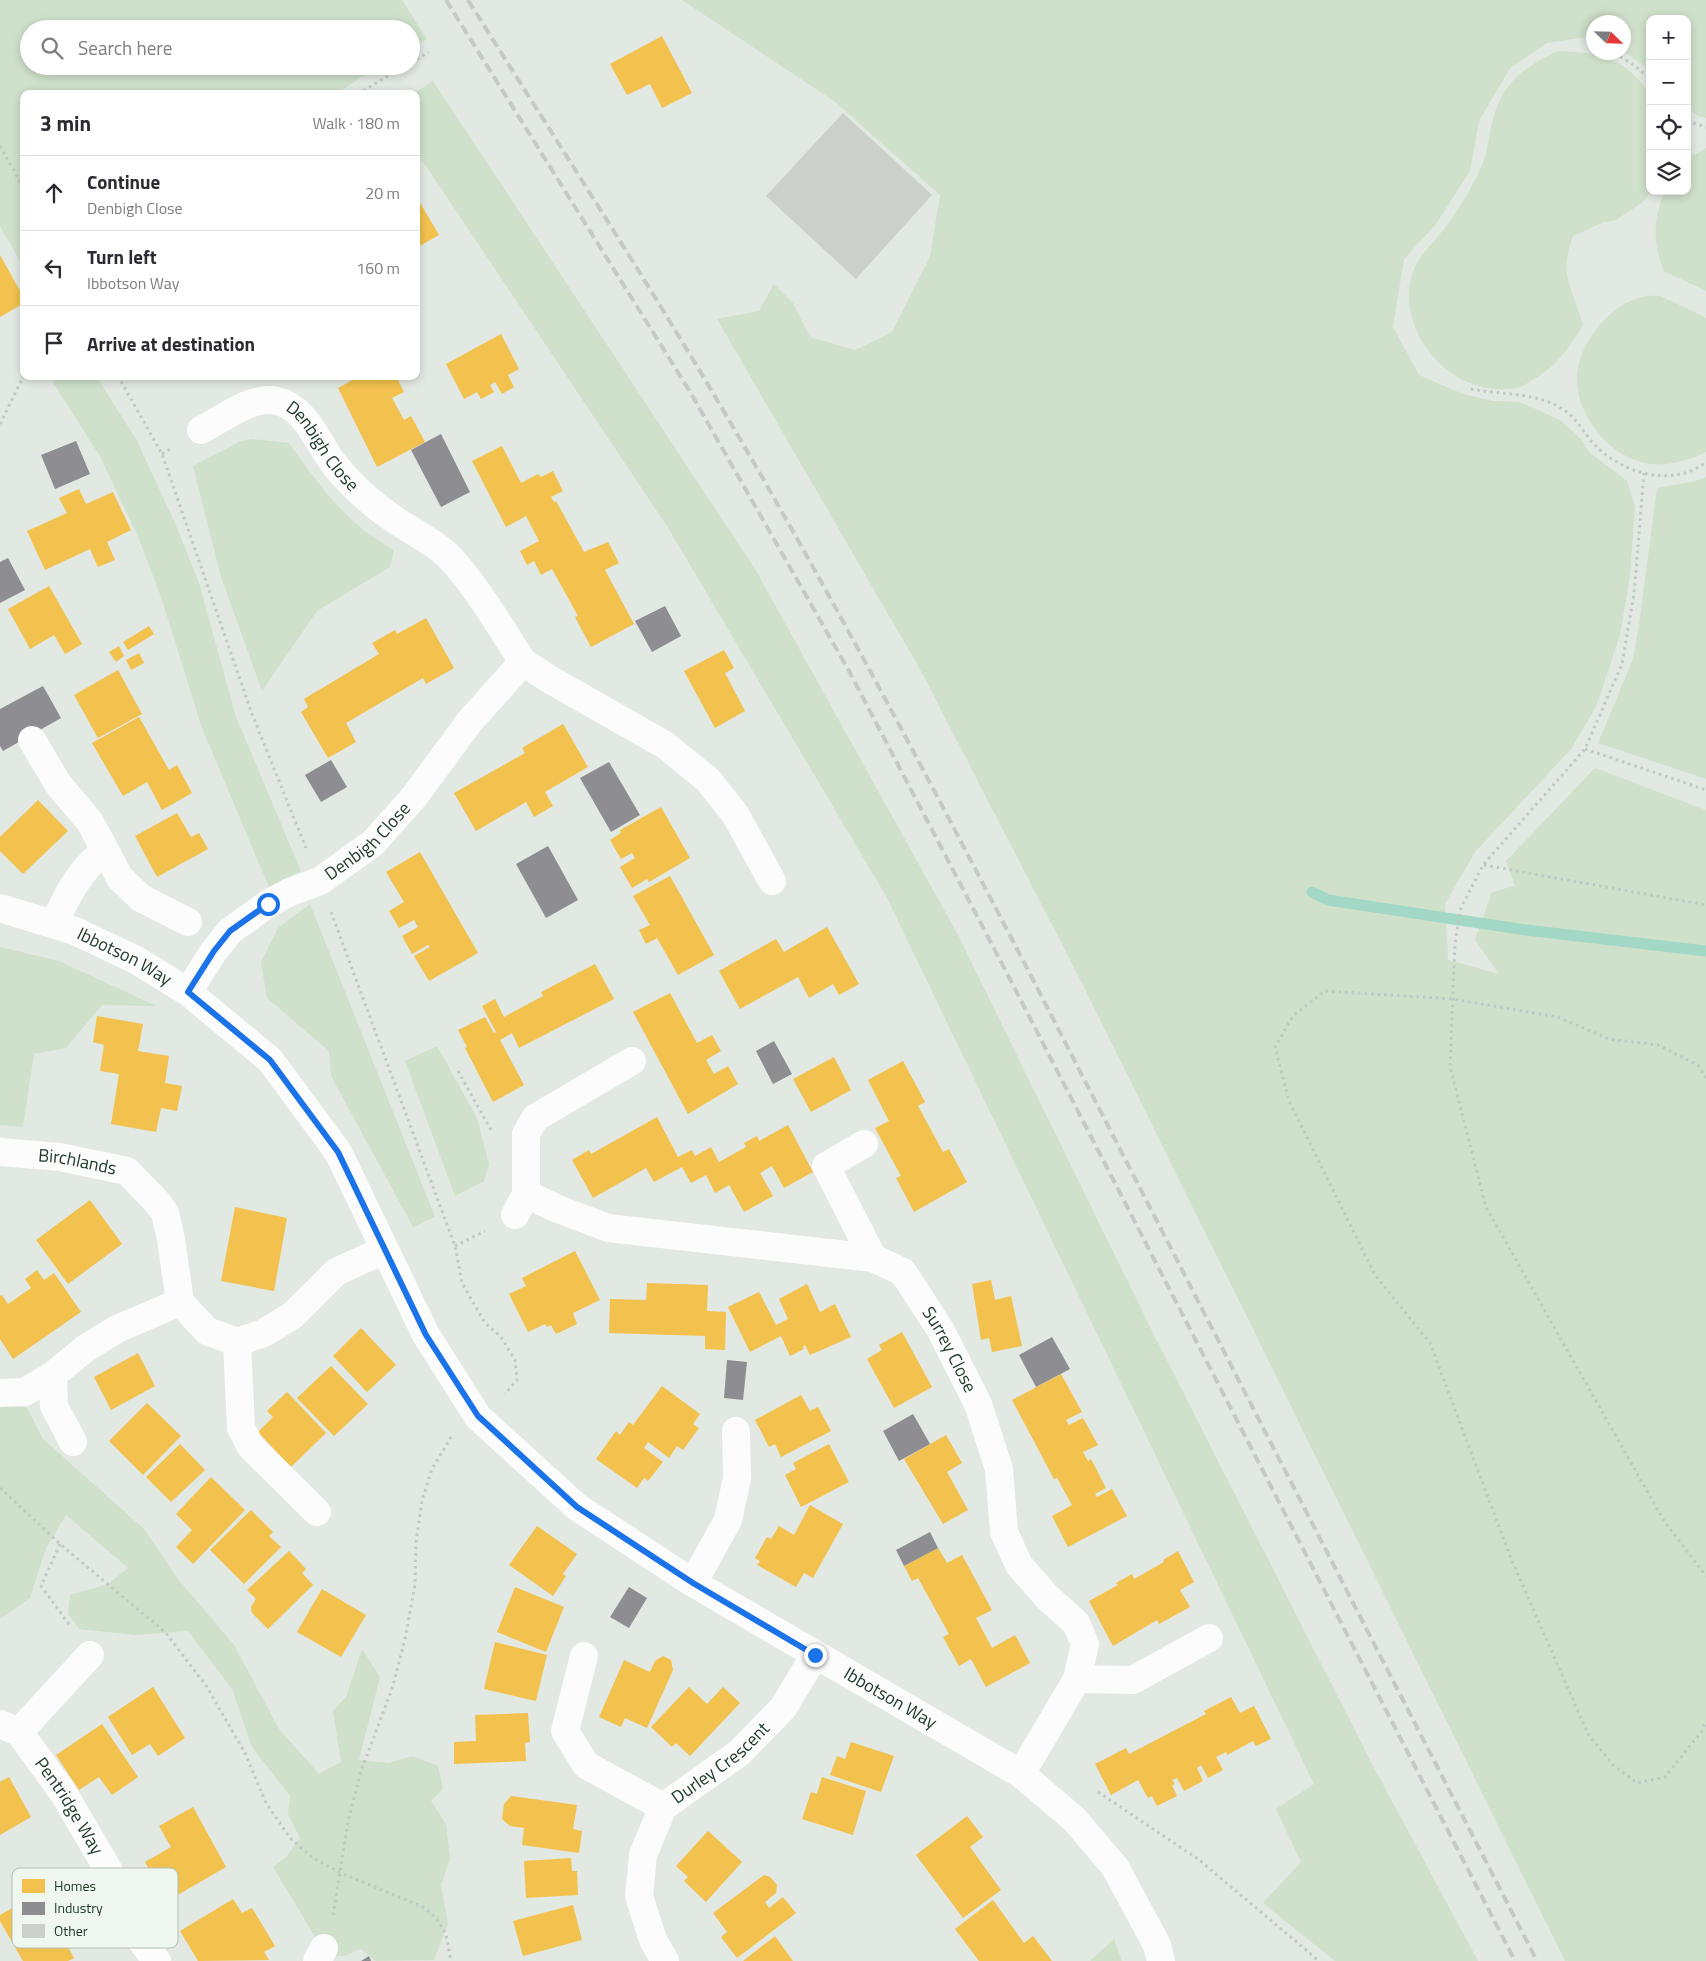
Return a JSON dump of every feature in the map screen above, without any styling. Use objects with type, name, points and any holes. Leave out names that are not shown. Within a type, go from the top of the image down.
[{"type":"street","name":"Denbigh Close","points":[[201,430],[256,402],[276,400],[292,408],[305,421],[334,464],[364,497],[396,521],[418,533],[453,561],[523,662],[565,689],[665,745],[708,780],[735,814],[772,881]]},
{"type":"street","name":"Denbigh Close","points":[[188,992],[214,951],[230,931],[268,904],[290,892],[320,881],[373,843],[414,797],[470,721],[523,662]]},
{"type":"street","points":[[32,740],[58,784],[90,822],[120,878],[141,898],[188,922]]},
{"type":"street","points":[[55,923],[66,901],[89,866],[105,851]]},
{"type":"street","name":"Ibbotson Way","points":[[0,908],[55,923],[110,945],[188,992],[270,1060],[338,1152],[426,1335],[478,1416],[577,1507],[693,1583],[1021,1774],[1074,1819],[1115,1867],[1158,1945],[1161,1961]]},
{"type":"street","points":[[526,1134],[535,1118],[632,1061]]},
{"type":"street","name":"Surrey Close","points":[[526,1134],[520,1205],[558,1209],[608,1228],[873,1258],[903,1272],[940,1329],[978,1404],[999,1469],[1004,1532],[1015,1557],[1019,1565],[1047,1597],[1076,1622],[1085,1644],[1077,1679],[1021,1774]]},
{"type":"street","points":[[864,1144],[826,1166],[873,1258]]},
{"type":"street","name":"Birchlands","points":[[0,1152],[60,1157],[127,1171],[157,1202],[164,1213],[171,1240],[180,1302]]},
{"type":"street","points":[[0,1392],[25,1392],[53,1375],[86,1348],[117,1329],[180,1302],[207,1331],[237,1342],[264,1333],[293,1315],[336,1272],[384,1250]]},
{"type":"street","points":[[237,1342],[241,1428],[251,1448],[316,1512]]},
{"type":"street","points":[[53,1375],[54,1406],[73,1442]]},
{"type":"street","points":[[693,1583],[728,1520],[737,1478],[736,1431]]},
{"type":"street","points":[[1077,1679],[1133,1680],[1209,1638]]},
{"type":"street","name":"Pentridge Way","points":[[90,1654],[10,1728],[64,1794],[107,1868]]},
{"type":"street","name":"Durley Crescent","points":[[665,1961],[653,1940],[639,1896],[643,1854],[664,1807],[739,1753],[783,1708],[815,1655]]},
{"type":"street","points":[[584,1656],[565,1731],[586,1764],[664,1807]]},
{"type":"street","name":"Pentridge Way","points":[[147,1948],[157,1961]]},
{"type":"path","points":[[420,57],[429,52]]},
{"type":"path","points":[[1626,60],[1646,75]]},
{"type":"path","points":[[365,90],[389,75]]},
{"type":"path","points":[[1691,122],[1706,128]]},
{"type":"path","points":[[0,146],[20,182]]},
{"type":"path","points":[[0,424],[22,380]]},
{"type":"path","points":[[1471,388],[1540,399],[1564,410],[1608,457],[1625,467],[1644,473],[1664,476],[1686,473],[1706,463]]},
{"type":"path","points":[[1644,473],[1634,594],[1622,664],[1585,749],[1483,865],[1461,908],[1455,944],[1450,1067],[1486,1206],[1664,1521],[1706,1576]]},
{"type":"path","points":[[1585,749],[1706,790]]},
{"type":"path","points":[[1483,865],[1706,905]]},
{"type":"path","points":[[1706,1078],[1698,1065],[1658,1045],[1609,1039],[1558,1017],[1453,999],[1326,991],[1294,1016],[1275,1047],[1288,1101],[1375,1275],[1430,1343],[1512,1561],[1588,1734],[1613,1765],[1637,1783],[1664,1777],[1702,1732],[1706,1722]]},
{"type":"path","points":[[458,1071],[494,1136],[526,1134]]},
{"type":"path","points":[[320,1954],[342,1873],[348,1822],[361,1771],[392,1686],[406,1639],[415,1585],[416,1544],[422,1500],[432,1469],[448,1440],[505,1395]]},
{"type":"path","points":[[0,1488],[60,1544],[166,1633],[207,1687],[245,1753],[266,1803],[291,1839],[313,1858],[342,1873],[425,1908],[437,1919],[446,1934],[451,1961]]},
{"type":"path","points":[[60,1544],[42,1586],[90,1654]]},
{"type":"green space","points":[[0,0],[402,0],[415,20],[20,20],[20,75],[366,75],[341,90],[20,90],[20,261],[0,226]]},
{"type":"green space","points":[[682,0],[1706,0],[1706,118],[1700,117],[1691,111],[1691,15],[1646,15],[1646,67],[1631,57],[1631,15],[1586,15],[1586,37],[1547,43],[1510,68],[1479,121],[1470,171],[1436,224],[1404,259],[1393,327],[1419,375],[1463,394],[1493,401],[1520,402],[1560,420],[1580,438],[1589,452],[1627,481],[1635,507],[1630,576],[1620,635],[1596,707],[1571,749],[1475,852],[1445,904],[1448,960],[1499,974],[1475,940],[1492,892],[1515,886],[1506,861],[1595,768],[1706,810],[1706,1961],[1565,1961],[1082,983],[921,671],[717,319],[759,311],[774,284],[793,303],[810,337],[855,350],[892,332],[930,257],[940,195],[834,101]]},
{"type":"green space","points":[[420,28],[427,39],[420,43]]},
{"type":"green space","points":[[1558,51],[1586,53],[1586,60],[1610,60],[1632,73],[1646,90],[1646,195],[1648,195],[1642,203],[1614,221],[1604,222],[1573,236],[1567,260],[1568,280],[1583,324],[1561,356],[1540,376],[1517,388],[1495,389],[1474,384],[1454,375],[1424,345],[1414,325],[1410,305],[1410,283],[1419,260],[1455,214],[1481,168],[1492,123],[1501,97],[1515,78],[1545,57]]},
{"type":"green space","points":[[433,81],[755,569],[958,935],[1152,1331],[1371,1762],[1478,1961],[1335,1961],[1263,1903],[1301,1862],[1276,1809],[1314,1784],[886,896],[667,526],[420,157],[419,90]]},
{"type":"green space","points":[[1706,148],[1706,291],[1664,271],[1657,251],[1656,221],[1661,201],[1663,195],[1691,195],[1691,157]]},
{"type":"green space","points":[[1644,296],[1661,296],[1706,318],[1706,452],[1679,462],[1651,464],[1623,455],[1600,436],[1584,411],[1577,383],[1578,369],[1588,342],[1606,318],[1629,302]]},
{"type":"green space","points":[[52,380],[99,380],[136,439],[175,523],[199,583],[236,717],[301,871],[269,887],[202,728],[161,597],[139,539],[101,458]]},
{"type":"green space","points":[[252,439],[289,443],[335,503],[377,540],[394,550],[390,567],[317,611],[262,691],[221,577],[193,466],[239,442]]},
{"type":"green space","points":[[1706,477],[1706,779],[1598,743],[1633,659],[1657,488],[1696,481]]},
{"type":"green space","points":[[310,904],[435,1217],[413,1227],[331,1076],[329,1051],[267,998],[261,962],[278,928]]},
{"type":"green space","points":[[0,947],[59,961],[156,1006],[102,1005],[66,1048],[34,1054],[23,1127],[0,1125]]},
{"type":"green space","points":[[437,1046],[477,1118],[489,1165],[484,1181],[455,1196],[405,1061]]},
{"type":"green space","points":[[0,1402],[27,1408],[43,1439],[144,1529],[178,1579],[234,1645],[279,1729],[319,1774],[341,1762],[333,1711],[346,1697],[362,1649],[380,1677],[359,1760],[389,1763],[412,1756],[438,1766],[443,1789],[431,1801],[446,1824],[450,1860],[441,1885],[448,1924],[434,1960],[376,1961],[361,1949],[344,1956],[326,1955],[273,1867],[287,1856],[300,1838],[288,1814],[290,1796],[252,1747],[232,1689],[188,1631],[136,1635],[79,1629],[68,1614],[70,1595],[108,1584],[128,1568],[66,1515],[46,1548],[30,1598],[0,1619]]},
{"type":"green space","points":[[1114,1939],[1122,1961],[1090,1961]]},
{"type":"building: Homes","points":[[662,36],[692,93],[662,108],[650,84],[627,95],[610,64]]},
{"type":"building: Homes","points":[[420,203],[439,235],[420,246]]},
{"type":"building: Homes","points":[[0,255],[20,291],[20,305],[0,317]]},
{"type":"building: Homes","points":[[501,334],[519,369],[508,375],[514,387],[502,394],[495,382],[490,385],[494,392],[481,399],[477,392],[464,399],[446,364]]},
{"type":"building: Homes","points":[[353,380],[398,380],[404,392],[392,398],[404,420],[411,416],[425,442],[377,467],[338,388]]},
{"type":"building: Homes","points":[[502,446],[521,483],[538,474],[541,477],[553,471],[563,491],[551,497],[554,502],[556,501],[584,552],[608,542],[619,563],[605,570],[634,624],[591,647],[575,617],[578,616],[552,569],[541,575],[534,561],[527,565],[520,551],[539,541],[526,516],[506,527],[472,461]]},
{"type":"building: Homes","points":[[79,489],[86,504],[113,492],[131,530],[107,542],[115,560],[98,567],[90,549],[45,570],[27,531],[67,513],[59,498]]},
{"type":"building: Homes","points":[[49,586],[82,644],[65,654],[54,635],[30,649],[8,609]]},
{"type":"building: Homes","points":[[426,618],[454,668],[426,684],[423,678],[346,723],[356,742],[328,758],[301,712],[308,707],[304,699],[379,654],[372,643],[395,630],[397,634]]},
{"type":"building: Homes","points":[[149,626],[154,634],[128,650],[123,642]]},
{"type":"building: Homes","points":[[119,646],[124,656],[116,662],[109,652]]},
{"type":"building: Homes","points":[[724,650],[734,668],[725,673],[745,711],[715,728],[684,671]]},
{"type":"building: Homes","points":[[139,653],[144,663],[131,670],[126,660]]},
{"type":"building: Homes","points":[[118,670],[142,714],[98,738],[74,695]]},
{"type":"building: Homes","points":[[139,717],[169,770],[177,765],[192,793],[162,810],[147,782],[123,796],[92,743]]},
{"type":"building: Homes","points":[[563,724],[588,767],[545,792],[553,806],[534,817],[526,802],[476,831],[454,793],[525,753],[522,748]]},
{"type":"building: Homes","points":[[38,800],[68,831],[23,874],[0,851],[0,837]]},
{"type":"building: Homes","points":[[661,807],[690,858],[649,882],[647,879],[632,888],[620,867],[635,858],[632,853],[621,859],[610,840],[621,833],[620,830]]},
{"type":"building: Homes","points":[[177,813],[191,837],[199,833],[208,849],[157,877],[135,836]]},
{"type":"building: Homes","points":[[420,852],[478,953],[429,981],[414,956],[430,947],[428,945],[412,954],[402,936],[418,927],[414,920],[399,928],[389,911],[404,902],[386,872]]},
{"type":"building: Homes","points":[[670,876],[714,955],[678,975],[657,938],[646,944],[639,930],[650,925],[633,896]]},
{"type":"building: Homes","points":[[827,927],[859,984],[839,995],[833,984],[809,998],[798,977],[740,1009],[719,971],[776,939],[784,952]]},
{"type":"building: Homes","points":[[595,964],[614,999],[519,1048],[512,1033],[500,1040],[524,1085],[493,1102],[465,1048],[467,1047],[458,1030],[485,1017],[494,1033],[496,1032],[482,1006],[495,999],[504,1017],[543,996],[541,992]]},
{"type":"building: Homes","points":[[670,993],[697,1043],[712,1035],[721,1051],[706,1060],[714,1074],[728,1066],[738,1084],[688,1114],[633,1012]]},
{"type":"building: Homes","points":[[97,1016],[143,1024],[138,1051],[169,1056],[165,1083],[182,1086],[177,1111],[161,1108],[156,1132],[111,1124],[119,1074],[100,1071],[104,1045],[93,1042]]},
{"type":"building: Homes","points":[[834,1057],[851,1090],[811,1112],[793,1079]]},
{"type":"building: Homes","points":[[903,1061],[925,1102],[918,1106],[943,1152],[949,1149],[967,1182],[914,1212],[896,1178],[901,1176],[875,1128],[889,1121],[868,1080]]},
{"type":"building: Homes","points":[[657,1117],[678,1157],[692,1150],[695,1156],[711,1147],[719,1162],[746,1147],[744,1143],[757,1136],[759,1141],[788,1125],[813,1172],[784,1188],[772,1166],[760,1173],[773,1196],[744,1212],[729,1185],[715,1193],[706,1175],[691,1183],[682,1167],[654,1182],[646,1168],[593,1198],[572,1160],[589,1150],[591,1154]]},
{"type":"building: Homes","points":[[90,1200],[122,1244],[68,1284],[36,1240]]},
{"type":"building: Homes","points":[[235,1207],[287,1218],[274,1291],[221,1281]]},
{"type":"building: Homes","points":[[575,1251],[600,1300],[573,1313],[577,1324],[556,1334],[551,1325],[547,1327],[545,1324],[528,1332],[509,1294],[526,1286],[522,1278]]},
{"type":"building: Homes","points":[[37,1270],[44,1280],[54,1273],[81,1312],[13,1359],[0,1339],[0,1296],[2,1295],[8,1304],[31,1288],[25,1279]]},
{"type":"building: Homes","points":[[991,1280],[995,1300],[1011,1296],[1022,1346],[992,1352],[989,1338],[981,1340],[972,1284]]},
{"type":"building: Homes","points":[[647,1283],[708,1285],[707,1311],[726,1312],[725,1350],[705,1349],[705,1336],[609,1333],[610,1299],[646,1300]]},
{"type":"building: Homes","points":[[807,1284],[820,1312],[835,1304],[851,1337],[810,1355],[805,1345],[804,1349],[790,1356],[781,1336],[750,1352],[728,1307],[759,1292],[776,1325],[788,1319],[779,1299]]},
{"type":"building: Homes","points":[[361,1328],[396,1365],[367,1392],[333,1356]]},
{"type":"building: Homes","points":[[902,1332],[932,1387],[894,1408],[867,1359],[882,1350],[879,1345]]},
{"type":"building: Homes","points":[[138,1353],[155,1386],[111,1410],[94,1377]]},
{"type":"building: Homes","points":[[331,1366],[368,1404],[334,1436],[297,1398]]},
{"type":"building: Homes","points":[[1061,1374],[1082,1412],[1066,1420],[1069,1425],[1083,1418],[1098,1445],[1083,1452],[1088,1461],[1091,1459],[1106,1488],[1095,1494],[1097,1497],[1112,1489],[1127,1516],[1068,1547],[1052,1516],[1072,1505],[1057,1478],[1054,1479],[1012,1400]]},
{"type":"building: Homes","points":[[662,1386],[700,1414],[693,1424],[699,1428],[683,1450],[677,1446],[669,1458],[648,1442],[644,1448],[663,1462],[648,1481],[644,1478],[637,1488],[596,1459],[616,1431],[620,1435],[629,1422],[633,1425]]},
{"type":"building: Homes","points":[[287,1392],[326,1433],[291,1467],[258,1432],[273,1417],[267,1411]]},
{"type":"building: Homes","points":[[801,1395],[810,1411],[818,1407],[831,1431],[781,1457],[775,1444],[769,1447],[755,1420]]},
{"type":"building: Homes","points":[[147,1403],[181,1436],[143,1475],[109,1441]]},
{"type":"building: Homes","points":[[946,1435],[962,1463],[947,1472],[968,1510],[943,1524],[904,1459]]},
{"type":"building: Homes","points":[[180,1444],[205,1470],[171,1502],[146,1477]]},
{"type":"building: Homes","points":[[829,1444],[849,1482],[801,1507],[785,1475],[796,1469],[793,1463]]},
{"type":"building: Homes","points":[[211,1477],[245,1510],[193,1564],[176,1547],[192,1530],[176,1514]]},
{"type":"building: Homes","points":[[810,1505],[843,1524],[813,1578],[804,1573],[796,1587],[757,1565],[760,1561],[755,1558],[767,1537],[771,1539],[779,1526],[794,1535]]},
{"type":"building: Homes","points":[[251,1510],[273,1532],[269,1536],[281,1547],[244,1584],[210,1550]]},
{"type":"building: Homes","points":[[537,1526],[577,1554],[563,1574],[566,1576],[553,1596],[509,1565]]},
{"type":"building: Homes","points":[[938,1548],[947,1563],[962,1555],[992,1610],[976,1618],[992,1648],[1015,1635],[1030,1663],[986,1687],[971,1659],[959,1666],[943,1637],[949,1634],[918,1578],[912,1581],[904,1566]]},
{"type":"building: Homes","points":[[289,1551],[306,1569],[302,1573],[313,1585],[268,1629],[252,1613],[251,1607],[256,1599],[247,1590]]},
{"type":"building: Homes","points":[[1178,1551],[1194,1582],[1180,1590],[1190,1607],[1159,1624],[1157,1620],[1113,1646],[1089,1601],[1118,1585],[1116,1583],[1132,1574],[1134,1579],[1164,1562],[1163,1560]]},
{"type":"building: Homes","points":[[515,1587],[564,1607],[546,1652],[497,1632]]},
{"type":"building: Homes","points":[[322,1589],[366,1615],[341,1657],[297,1632]]},
{"type":"building: Homes","points":[[495,1642],[547,1655],[536,1701],[484,1689]]},
{"type":"building: Homes","points":[[663,1656],[671,1660],[673,1670],[647,1728],[625,1718],[621,1727],[599,1717],[624,1660],[650,1672],[655,1661]]},
{"type":"building: Homes","points":[[153,1687],[185,1738],[158,1756],[150,1744],[132,1755],[108,1717]]},
{"type":"building: Homes","points":[[689,1687],[707,1704],[723,1687],[740,1703],[690,1756],[676,1743],[672,1747],[651,1727]]},
{"type":"building: Homes","points":[[1231,1697],[1240,1713],[1254,1706],[1271,1739],[1256,1746],[1253,1741],[1227,1755],[1226,1752],[1216,1757],[1223,1770],[1208,1778],[1201,1765],[1197,1768],[1203,1781],[1184,1791],[1177,1778],[1172,1780],[1175,1784],[1172,1785],[1177,1796],[1157,1806],[1152,1796],[1148,1798],[1138,1780],[1111,1795],[1095,1764],[1126,1748],[1129,1754],[1206,1714],[1204,1711]]},
{"type":"building: Homes","points":[[528,1713],[530,1742],[525,1743],[526,1761],[454,1764],[454,1742],[476,1741],[475,1715]]},
{"type":"building: Homes","points":[[102,1724],[138,1777],[112,1795],[99,1777],[79,1790],[56,1755]]},
{"type":"building: Homes","points":[[851,1742],[894,1756],[881,1792],[830,1775],[837,1756],[845,1759]]},
{"type":"building: Homes","points":[[9,1777],[31,1817],[0,1835],[0,1782]]},
{"type":"building: Homes","points":[[822,1777],[866,1791],[853,1835],[802,1819],[811,1792],[817,1794]]},
{"type":"building: Homes","points":[[511,1796],[577,1805],[573,1829],[582,1831],[579,1853],[522,1845],[524,1828],[510,1826],[502,1819],[504,1804]]},
{"type":"building: Homes","points":[[193,1807],[226,1867],[178,1895],[178,1868],[148,1868],[145,1862],[171,1847],[159,1826]]},
{"type":"building: Homes","points":[[967,1816],[983,1837],[970,1847],[1001,1890],[963,1918],[916,1855]]},
{"type":"building: Homes","points":[[708,1831],[742,1862],[706,1902],[684,1881],[688,1877],[676,1866]]},
{"type":"building: Homes","points":[[571,1858],[572,1871],[577,1871],[578,1895],[526,1898],[524,1861]]},
{"type":"building: Homes","points":[[764,1875],[770,1877],[777,1885],[776,1893],[765,1902],[769,1908],[783,1897],[796,1913],[737,1958],[721,1937],[727,1932],[713,1913]]},
{"type":"building: Homes","points":[[233,1899],[242,1913],[252,1908],[275,1946],[264,1952],[269,1960],[198,1961],[180,1931]]},
{"type":"building: Homes","points":[[993,1900],[1024,1943],[1033,1936],[1052,1961],[979,1961],[955,1929]]},
{"type":"building: Homes","points":[[573,1905],[582,1940],[523,1956],[513,1921]]},
{"type":"building: Homes","points":[[12,1908],[12,1942],[0,1921],[0,1915]]},
{"type":"building: Homes","points":[[775,1936],[793,1961],[743,1961]]},
{"type":"building: Homes","points":[[16,1948],[69,1948],[74,1958],[68,1961],[23,1961]]},
{"type":"building: Industry","points":[[441,434],[470,492],[441,507],[411,450]]},
{"type":"building: Industry","points":[[76,441],[90,474],[55,489],[41,455]]},
{"type":"building: Industry","points":[[8,558],[25,590],[0,603],[0,562]]},
{"type":"building: Industry","points":[[665,606],[681,636],[652,652],[635,621]]},
{"type":"building: Industry","points":[[43,686],[61,718],[3,751],[0,746],[0,709]]},
{"type":"building: Industry","points":[[331,760],[347,787],[321,802],[305,775]]},
{"type":"building: Industry","points":[[609,762],[640,815],[611,832],[580,778]]},
{"type":"building: Industry","points":[[548,846],[578,900],[546,918],[516,864]]},
{"type":"building: Industry","points":[[774,1041],[792,1074],[773,1084],[756,1051]]},
{"type":"building: Industry","points":[[1052,1337],[1070,1369],[1036,1387],[1019,1355]]},
{"type":"building: Industry","points":[[727,1360],[747,1362],[743,1400],[724,1398]]},
{"type":"building: Industry","points":[[913,1414],[930,1444],[899,1461],[883,1431]]},
{"type":"building: Industry","points":[[930,1532],[938,1548],[904,1566],[896,1550]]},
{"type":"building: Industry","points":[[629,1587],[647,1598],[629,1628],[610,1617]]},
{"type":"building: Industry","points":[[369,1956],[371,1961],[361,1961]]},
{"type":"building: Other","points":[[843,113],[932,195],[856,279],[766,196]]},
{"type":"waterway","points":[[1312,892],[1328,900],[1526,930],[1706,951]]},
{"type":"railway","points":[[446,0],[689,390],[849,671],[1012,983],[1515,1961]]},
{"type":"railway","points":[[468,0],[704,378],[789,525],[871,673],[1029,972],[1537,1961]]},
{"type":"route","points":[[268,904],[230,931],[214,951],[188,992],[270,1060],[338,1152],[426,1335],[478,1416],[577,1507],[693,1583],[815,1655]]}]
